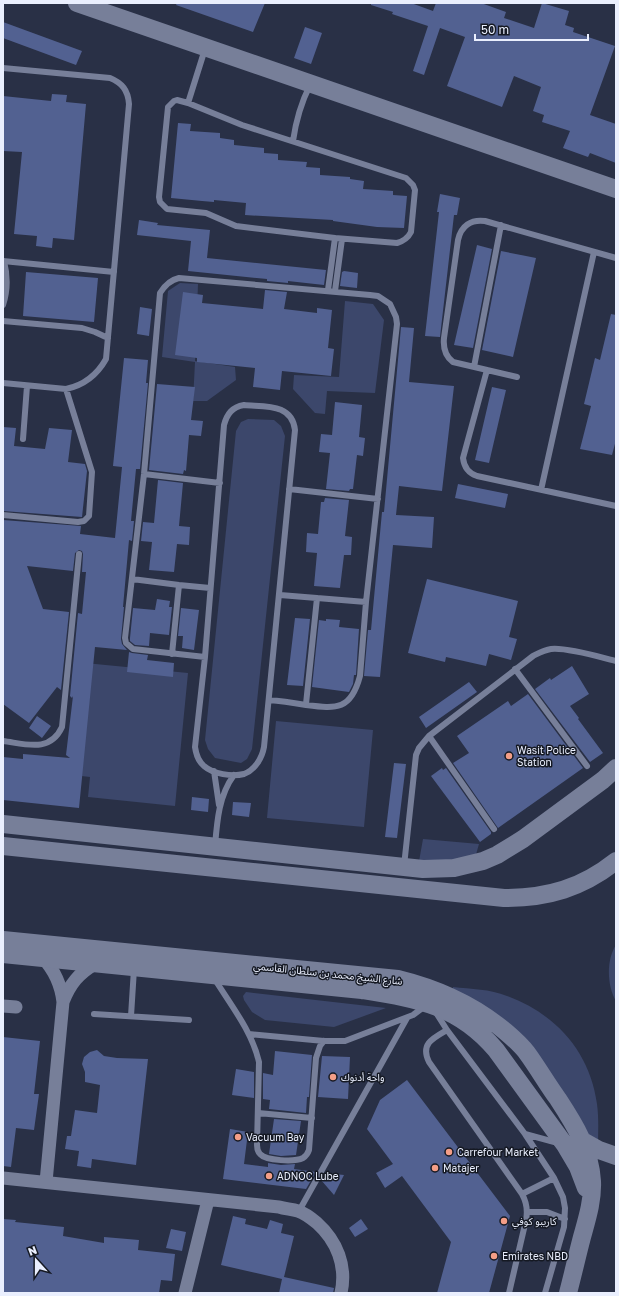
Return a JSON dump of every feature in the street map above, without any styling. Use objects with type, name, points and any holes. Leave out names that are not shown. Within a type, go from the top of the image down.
[{"type":"street","points":[[78,3],[616,189]]},
{"type":"street","points":[[3,824],[423,870],[454,868],[483,861],[497,855],[523,839],[603,780],[616,768]]},
{"type":"street","points":[[3,846],[504,898],[540,896],[569,888],[591,879],[616,861]]},
{"type":"street","name":"شارع الشيخ محمد بن سلطان القاسمي","points":[[3,940],[398,979],[426,987],[459,1000],[478,1011],[496,1023],[527,1053],[573,1122],[583,1141],[588,1155],[592,1196],[590,1210],[568,1293]]},
{"type":"street","points":[[3,954],[362,990],[430,1004],[454,1014],[470,1024],[484,1036],[496,1050],[565,1145],[582,1177],[590,1210]]},
{"type":"street","points":[[43,958],[52,967],[58,978],[62,990],[63,1002],[46,1182]]},
{"type":"street","points":[[63,1002],[75,979],[84,970],[95,964]]},
{"type":"street","points":[[583,1141],[599,1150],[616,1156]]},
{"type":"street","points":[[3,1178],[279,1207],[299,1211],[313,1219],[327,1232],[337,1248],[342,1266],[343,1285],[341,1293]]},
{"type":"street","points":[[185,1293],[208,1200]]},
{"type":"lane","points":[[188,103],[206,47]]},
{"type":"lane","points":[[3,68],[110,78],[116,80],[126,90],[129,104],[106,359],[100,368],[85,382],[76,387],[66,389],[3,383]]},
{"type":"lane","points":[[294,141],[295,128],[301,105],[311,83]]},
{"type":"lane","points":[[177,100],[188,103],[242,125],[294,141],[406,178],[413,185],[415,195],[411,232],[406,239],[397,243],[338,238],[236,226],[206,213],[171,210],[162,206],[159,197],[168,107],[174,101],[177,100]]},
{"type":"lane","points":[[516,377],[453,362],[446,354],[443,343],[459,234],[467,224],[479,220],[501,225],[616,258]]},
{"type":"lane","points":[[474,367],[501,225]]},
{"type":"lane","points":[[331,290],[338,238]]},
{"type":"lane","points":[[541,490],[594,252]]},
{"type":"lane","points":[[3,305],[7,288],[7,279],[3,261],[114,272]]},
{"type":"lane","points":[[205,657],[133,649],[126,643],[125,638],[144,474],[159,299],[163,287],[173,279],[185,278],[331,290],[378,296],[390,304],[396,317],[397,324],[366,602],[360,676],[355,691],[351,697],[340,706],[326,707],[269,700]]},
{"type":"lane","points":[[3,321],[82,328],[108,338]]},
{"type":"lane","points":[[486,370],[463,458],[465,468],[472,475],[616,506]]},
{"type":"lane","points":[[23,439],[27,386]]},
{"type":"lane","points":[[3,515],[78,522],[84,521],[89,516],[92,472],[66,389]]},
{"type":"lane","points":[[244,405],[276,408],[288,414],[293,421],[294,426],[289,489],[280,595],[263,754],[255,765],[244,774],[224,774],[205,767],[196,754],[195,747],[205,657],[224,425],[230,411],[244,405]]},
{"type":"lane","points":[[144,474],[220,483]]},
{"type":"lane","points":[[289,489],[378,499]]},
{"type":"lane","points":[[3,741],[37,746],[55,738],[62,727],[79,554]]},
{"type":"lane","points":[[132,579],[210,588]]},
{"type":"lane","points":[[172,654],[179,585]]},
{"type":"lane","points":[[280,595],[366,602]]},
{"type":"lane","points":[[306,704],[317,598]]},
{"type":"lane","points":[[404,867],[416,755],[419,748],[429,736],[515,669],[542,651],[561,649],[616,661]]},
{"type":"lane","points":[[515,669],[587,766]]},
{"type":"lane","points":[[429,736],[494,829]]},
{"type":"lane","points":[[214,771],[219,808]]},
{"type":"lane","points":[[214,846],[219,808],[227,786],[234,775]]},
{"type":"lane","points":[[131,1016],[134,967]]},
{"type":"lane","points":[[212,974],[249,1034],[257,1054],[259,1062],[257,1145],[260,1154],[269,1159],[294,1160],[304,1157],[309,1150],[316,1058],[320,1046],[324,1041]]},
{"type":"lane","points":[[249,1034],[324,1041],[345,1041],[407,1018],[430,1004],[447,1030],[525,1134],[554,1178],[563,1197],[565,1208],[564,1226],[545,1293]]},
{"type":"lane","points":[[94,1014],[189,1020]]},
{"type":"lane","points":[[299,1211],[407,1018]]},
{"type":"lane","points":[[447,1030],[430,1041],[427,1045],[426,1056],[522,1194],[527,1205],[528,1212],[508,1293]]},
{"type":"lane","points":[[258,1113],[312,1118]]},
{"type":"lane","points":[[525,1134],[565,1145]]},
{"type":"lane","points":[[522,1194],[554,1178]]},
{"type":"lane","points":[[528,1212],[547,1212],[565,1218]]},
{"type":"shaded area","points":[[180,283],[198,284],[195,361],[235,367],[236,380],[207,401],[193,401],[195,362],[162,357],[168,291]]},
{"type":"shaded area","points":[[345,301],[373,304],[384,320],[375,393],[327,391],[325,414],[315,413],[293,389],[294,375],[339,377]]},
{"type":"shaded area","points":[[248,419],[274,420],[281,426],[285,436],[252,749],[247,759],[241,763],[215,758],[208,749],[205,740],[236,431],[241,422]]},
{"type":"shaded area","points":[[85,663],[188,673],[175,806],[88,797],[90,777],[73,775]]},
{"type":"shaded area","points":[[276,721],[373,730],[364,827],[267,818]]},
{"type":"shaded area","points":[[423,839],[479,844],[475,858],[418,867]]},
{"type":"shaded area","points":[[616,945],[616,1001],[609,981],[609,965]]},
{"type":"shaded area","points":[[453,987],[494,992],[507,996],[541,1013],[568,1037],[587,1068],[593,1085],[598,1110],[598,1147],[593,1145],[554,1080],[452,993]]},
{"type":"shaded area","points":[[246,992],[386,1008],[334,1027],[265,1020],[252,1012],[244,1000],[243,996]]},
{"type":"building","points":[[177,3],[265,3],[253,32],[176,5]]},
{"type":"building","points":[[371,3],[411,3],[433,11],[436,3],[481,3],[506,12],[504,18],[534,28],[542,3],[569,11],[565,25],[574,28],[573,32],[615,46],[590,115],[616,124],[616,163],[590,153],[588,157],[563,148],[570,131],[542,122],[544,115],[533,111],[541,87],[514,76],[502,107],[447,86],[465,37],[440,28],[424,75],[413,71],[428,26],[392,14],[393,12],[371,5]]},
{"type":"building","points":[[3,22],[82,51],[76,65],[3,38]]},
{"type":"building","points":[[305,27],[322,33],[311,64],[294,58]]},
{"type":"building","points":[[52,94],[67,95],[66,102],[86,104],[74,240],[53,238],[52,248],[36,246],[37,236],[14,234],[22,152],[3,151],[3,96],[51,101]]},
{"type":"building","points":[[178,123],[191,124],[190,131],[220,133],[220,138],[234,140],[234,145],[264,148],[264,153],[278,154],[278,160],[307,162],[306,167],[320,168],[320,175],[350,177],[350,179],[364,181],[363,189],[393,191],[393,195],[407,196],[404,228],[377,227],[333,220],[245,215],[246,203],[171,198]]},
{"type":"building","points":[[440,194],[460,198],[457,215],[454,215],[440,337],[425,336]]},
{"type":"building","points":[[139,220],[158,223],[157,225],[210,230],[207,258],[326,270],[324,285],[288,281],[288,283],[267,281],[267,279],[188,271],[191,241],[137,235]]},
{"type":"building","points":[[477,245],[492,249],[473,348],[454,345]]},
{"type":"building","points":[[501,251],[536,258],[513,357],[482,350]]},
{"type":"building","points":[[26,272],[98,278],[94,322],[23,316]]},
{"type":"building","points":[[342,272],[358,273],[357,288],[340,286]]},
{"type":"building","points":[[265,290],[287,292],[284,309],[317,313],[317,308],[332,310],[328,348],[334,349],[331,376],[282,371],[280,390],[253,387],[255,368],[197,362],[197,358],[175,355],[183,292],[203,295],[202,303],[263,309]]},
{"type":"building","points":[[140,307],[152,309],[149,336],[137,334]]},
{"type":"building","points":[[611,314],[616,315],[616,440],[612,455],[580,449],[591,406],[584,404],[595,358],[600,360]]},
{"type":"building","points":[[401,327],[414,328],[409,382],[454,386],[442,491],[399,486],[396,515],[434,517],[432,548],[393,545],[380,677],[364,676],[368,630],[371,630],[382,512],[384,512]]},
{"type":"building","points":[[124,358],[148,360],[146,383],[148,383],[140,469],[136,469],[131,521],[134,521],[132,541],[129,540],[123,607],[121,639],[122,644],[127,650],[95,647],[79,808],[3,800],[3,757],[23,759],[23,754],[70,758],[66,755],[73,696],[72,698],[70,696],[78,613],[82,614],[86,572],[82,572],[83,554],[82,551],[79,550],[75,553],[73,571],[27,566],[43,609],[69,612],[61,690],[57,687],[29,723],[3,704],[3,520],[81,526],[80,534],[115,538],[122,467],[113,466]]},
{"type":"building","points":[[157,384],[195,387],[191,420],[203,421],[201,436],[189,435],[186,471],[184,470],[183,474],[149,470]]},
{"type":"building","points":[[492,387],[506,390],[489,463],[475,460]]},
{"type":"building","points":[[335,402],[362,405],[359,437],[365,438],[363,456],[357,455],[353,489],[350,489],[349,491],[326,489],[330,453],[319,452],[321,434],[332,435]]},
{"type":"building","points":[[3,427],[16,428],[14,446],[45,449],[49,428],[72,430],[68,462],[85,464],[87,471],[82,517],[3,511]]},
{"type":"building","points":[[158,480],[183,483],[179,526],[190,527],[189,545],[177,544],[174,572],[149,570],[152,542],[141,541],[143,522],[154,523]]},
{"type":"building","points":[[458,484],[508,494],[505,508],[455,498]]},
{"type":"building","points":[[325,498],[349,500],[345,536],[352,537],[351,555],[344,555],[340,588],[314,586],[317,553],[306,552],[307,533],[318,534],[321,502],[324,502]]},
{"type":"building","points":[[427,579],[518,601],[509,637],[517,639],[511,660],[489,654],[486,666],[446,657],[445,662],[408,653]]},
{"type":"building","points":[[157,599],[170,601],[169,607],[172,607],[169,635],[150,633],[149,646],[135,645],[130,641],[133,608],[155,610]]},
{"type":"building","points":[[181,608],[199,610],[194,650],[182,648],[183,636],[178,636]]},
{"type":"building","points":[[295,618],[310,619],[303,686],[287,685]]},
{"type":"building","points":[[326,619],[340,620],[339,627],[359,629],[356,675],[354,675],[353,684],[349,692],[312,687],[319,620],[326,621]]},
{"type":"building","points":[[129,652],[148,655],[147,660],[174,663],[173,677],[127,672]]},
{"type":"building","points":[[572,666],[589,694],[570,706],[603,753],[590,762],[535,689],[550,678],[551,680]]},
{"type":"building","points":[[469,682],[477,692],[426,728],[419,717]]},
{"type":"building","name":"Wasit Police Station","points":[[528,694],[583,768],[498,828],[453,763],[469,753],[457,736],[508,701],[511,706]]},
{"type":"building","points":[[37,716],[51,726],[42,738],[29,728]]},
{"type":"building","points":[[394,763],[406,764],[397,838],[385,837]]},
{"type":"building","points":[[442,768],[443,770],[446,768],[491,832],[491,834],[480,842],[431,776]]},
{"type":"building","points":[[192,797],[209,799],[208,812],[191,810]]},
{"type":"building","points":[[233,802],[251,803],[249,817],[232,815]]},
{"type":"building","points":[[3,1037],[40,1041],[34,1094],[39,1094],[34,1130],[16,1128],[11,1167],[3,1166]]},
{"type":"building","points":[[97,1050],[104,1056],[148,1059],[136,1165],[92,1159],[91,1168],[77,1166],[79,1151],[65,1149],[67,1136],[71,1136],[75,1110],[97,1113],[100,1085],[85,1082],[85,1072],[82,1064],[84,1057],[90,1052]]},
{"type":"building","points":[[275,1051],[312,1055],[309,1097],[307,1097],[306,1113],[269,1109],[270,1100],[263,1099],[263,1073],[273,1075]]},
{"type":"building","name":"واحة أدنوك","points":[[322,1056],[350,1057],[348,1099],[318,1097]]},
{"type":"building","points":[[236,1069],[254,1072],[254,1098],[232,1095]]},
{"type":"building","name":"Matajer","points":[[407,1080],[510,1216],[489,1293],[437,1293],[451,1242],[402,1176],[385,1188],[376,1173],[393,1164],[367,1129],[380,1100]]},
{"type":"building","points":[[274,1119],[301,1121],[296,1155],[281,1156],[269,1154]]},
{"type":"building","name":"ADNOC Lube","points":[[230,1129],[248,1132],[244,1164],[268,1167],[268,1163],[281,1165],[295,1164],[294,1169],[316,1172],[306,1189],[223,1179]]},
{"type":"building","points":[[325,1173],[344,1175],[334,1195],[321,1180]]},
{"type":"building","points":[[233,1216],[246,1219],[245,1224],[267,1229],[270,1220],[283,1224],[281,1233],[294,1236],[284,1277],[334,1288],[333,1293],[279,1293],[282,1279],[221,1265]]},
{"type":"building","points":[[3,1219],[16,1220],[15,1222],[64,1227],[63,1236],[104,1243],[104,1237],[139,1240],[138,1250],[175,1254],[172,1281],[161,1280],[159,1293],[3,1293]]},
{"type":"building","points":[[361,1219],[368,1229],[355,1237],[349,1228]]},
{"type":"building","points":[[171,1229],[186,1232],[182,1251],[166,1248]]},
{"type":"place","name":"Wasit Police Station","points":[[509,756]]},
{"type":"place","name":"واحة أدنوك","points":[[333,1077]]},
{"type":"place","name":"Vacuum Bay","points":[[238,1137]]},
{"type":"place","name":"Carrefour Market","points":[[449,1152]]},
{"type":"place","name":"Matajer","points":[[435,1168]]},
{"type":"place","name":"ADNOC Lube","points":[[269,1176]]},
{"type":"place","name":"كاريبو كوفي","points":[[504,1221]]},
{"type":"place","name":"Emirates NBD","points":[[494,1256]]}]
